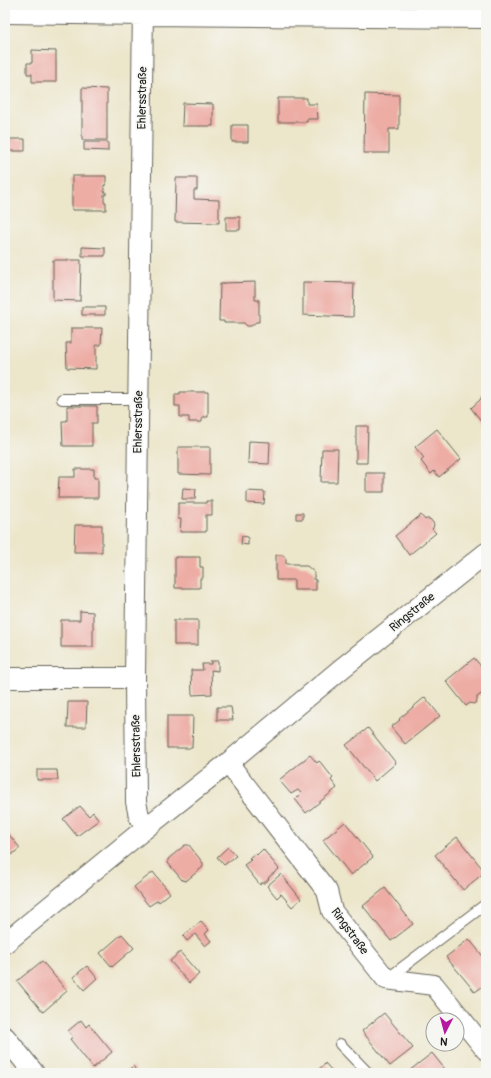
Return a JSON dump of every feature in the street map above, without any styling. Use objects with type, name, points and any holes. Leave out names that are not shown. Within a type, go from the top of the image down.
[{"type":"street","points":[[5,12],[143,10],[486,18]]},
{"type":"street","name":"Ehlersstraße","points":[[143,10],[135,678],[136,802],[139,816],[147,827]]},
{"type":"street","name":"Ringstraße","points":[[5,943],[228,763],[341,669],[486,553]]},
{"type":"street","points":[[5,678],[135,678]]},
{"type":"street","name":"Ringstraße","points":[[228,763],[327,891],[332,911],[386,979]]},
{"type":"street","points":[[386,979],[434,985],[486,1050]]},
{"type":"street","points":[[5,1037],[34,1073]]},
{"type":"lane","points":[[62,399],[138,399]]},
{"type":"lane","points":[[386,979],[486,904]]},
{"type":"lane","points":[[340,1044],[368,1073]]},
{"type":"building","points":[[32,50],[56,51],[56,82],[32,82],[32,74],[27,74],[27,63],[32,63]]},
{"type":"building","points":[[82,88],[107,89],[107,140],[82,140]]},
{"type":"building","points":[[365,94],[399,95],[399,129],[389,129],[389,153],[364,153]]},
{"type":"building","points":[[278,98],[307,98],[307,104],[317,104],[318,119],[307,119],[307,122],[278,122]]},
{"type":"building","points":[[183,103],[213,104],[213,126],[182,126]]},
{"type":"building","points":[[484,108],[486,108],[486,137],[484,137]]},
{"type":"building","points":[[232,125],[248,125],[248,142],[232,142]]},
{"type":"building","points":[[10,139],[25,139],[25,151],[9,151]]},
{"type":"building","points":[[84,142],[108,142],[108,151],[84,150]]},
{"type":"building","points":[[72,176],[106,176],[104,192],[106,192],[106,195],[104,194],[104,202],[106,202],[106,210],[72,210]]},
{"type":"building","points":[[176,178],[197,178],[197,190],[194,190],[194,199],[219,200],[219,223],[175,222]]},
{"type":"building","points":[[226,217],[240,217],[240,230],[226,230]]},
{"type":"building","points":[[82,247],[105,248],[105,256],[82,256]]},
{"type":"building","points":[[53,260],[81,260],[80,301],[53,300]]},
{"type":"building","points":[[255,282],[255,300],[259,300],[259,322],[256,322],[251,326],[247,326],[244,323],[224,323],[224,321],[219,321],[220,284]]},
{"type":"building","points":[[303,282],[354,283],[353,317],[303,315]]},
{"type":"building","points":[[82,307],[105,307],[105,315],[82,315]]},
{"type":"building","points":[[71,328],[102,328],[101,345],[96,345],[96,369],[67,368],[66,343],[71,343]]},
{"type":"building","points":[[180,392],[208,392],[208,417],[202,417],[202,422],[189,422],[189,417],[180,417],[180,406],[175,406],[175,394],[180,394]]},
{"type":"building","points":[[486,392],[486,427],[471,408]]},
{"type":"building","points":[[67,406],[97,406],[97,423],[92,423],[92,446],[63,446],[62,421],[67,421]]},
{"type":"building","points":[[356,426],[368,426],[367,463],[356,463]]},
{"type":"building","points":[[437,429],[461,459],[439,477],[434,471],[431,474],[421,461],[424,458],[415,447]]},
{"type":"building","points":[[249,441],[270,442],[269,464],[248,463]]},
{"type":"building","points":[[178,447],[210,447],[210,475],[178,474]]},
{"type":"building","points":[[322,449],[338,449],[337,482],[321,482]]},
{"type":"building","points":[[75,469],[94,469],[94,478],[98,478],[98,498],[58,498],[59,477],[75,477]]},
{"type":"building","points":[[366,473],[384,473],[384,492],[366,492]]},
{"type":"building","points":[[183,488],[196,489],[195,499],[182,499]]},
{"type":"building","points":[[247,491],[265,492],[264,504],[247,503]]},
{"type":"building","points":[[206,501],[212,501],[212,515],[206,515],[206,532],[180,532],[181,519],[178,519],[178,503],[206,503]]},
{"type":"building","points":[[296,513],[303,513],[303,519],[296,519]]},
{"type":"building","points":[[421,515],[425,520],[430,519],[434,524],[432,529],[436,533],[409,555],[395,536]]},
{"type":"building","points":[[75,525],[102,525],[102,552],[74,552]]},
{"type":"building","points":[[242,536],[248,537],[248,545],[241,544]]},
{"type":"building","points":[[276,555],[283,555],[286,559],[286,564],[307,566],[314,572],[316,590],[294,590],[294,580],[276,580]]},
{"type":"building","points":[[175,557],[200,557],[200,567],[203,567],[203,578],[200,578],[200,588],[175,588]]},
{"type":"building","points":[[80,611],[93,612],[93,647],[61,647],[61,620],[80,620]]},
{"type":"building","points":[[174,620],[198,620],[198,645],[174,645]]},
{"type":"building","points":[[474,658],[486,672],[486,692],[477,697],[477,701],[474,704],[470,703],[466,706],[446,681]]},
{"type":"building","points":[[211,661],[218,661],[218,671],[211,670],[212,694],[192,695],[191,670],[203,670],[202,664],[211,664]]},
{"type":"building","points":[[425,697],[440,716],[405,744],[391,727]]},
{"type":"building","points":[[68,702],[87,702],[86,727],[67,727]]},
{"type":"building","points":[[217,707],[231,707],[233,720],[217,720]]},
{"type":"building","points":[[167,716],[193,716],[192,748],[167,748]]},
{"type":"building","points":[[368,728],[396,763],[375,781],[346,745]]},
{"type":"building","points":[[310,755],[317,763],[319,761],[321,763],[333,778],[331,780],[337,788],[306,813],[295,799],[301,793],[298,790],[291,794],[279,780]]},
{"type":"building","points":[[37,770],[57,770],[58,780],[37,780]]},
{"type":"building","points":[[80,806],[89,816],[93,812],[99,820],[77,836],[63,819]]},
{"type":"building","points":[[345,822],[373,857],[351,875],[323,840]]},
{"type":"building","points":[[5,830],[20,848],[5,860]]},
{"type":"building","points":[[457,837],[485,872],[463,890],[435,855]]},
{"type":"building","points":[[185,845],[189,845],[203,863],[203,867],[186,881],[182,880],[168,863],[168,859]]},
{"type":"building","points":[[228,847],[236,856],[224,865],[217,857]]},
{"type":"building","points":[[263,849],[279,869],[269,877],[268,880],[260,885],[244,865],[251,860],[249,858],[255,853],[257,855]]},
{"type":"building","points":[[153,872],[170,893],[159,902],[158,900],[149,906],[134,887]]},
{"type":"building","points":[[281,874],[301,899],[292,907],[281,894],[277,898],[267,886]]},
{"type":"building","points":[[385,888],[413,924],[391,941],[363,906]]},
{"type":"building","points":[[201,921],[209,930],[205,934],[211,941],[205,946],[195,934],[187,941],[183,936]]},
{"type":"building","points":[[122,934],[134,948],[112,967],[100,953]]},
{"type":"building","points":[[469,939],[486,960],[486,984],[475,992],[446,957]]},
{"type":"building","points":[[180,952],[199,974],[189,983],[170,961]]},
{"type":"building","points":[[42,961],[67,991],[43,1012],[17,981]]},
{"type":"building","points":[[87,966],[97,978],[84,990],[73,977]]},
{"type":"building","points":[[384,1013],[413,1048],[390,1066],[362,1031]]},
{"type":"building","points":[[81,1020],[86,1027],[89,1024],[112,1052],[93,1068],[70,1039],[73,1037],[68,1031]]},
{"type":"building","points":[[432,1053],[448,1073],[411,1073],[409,1071]]},
{"type":"building","points":[[325,1064],[334,1073],[314,1073]]},
{"type":"building","points":[[133,1066],[138,1073],[125,1073]]}]
